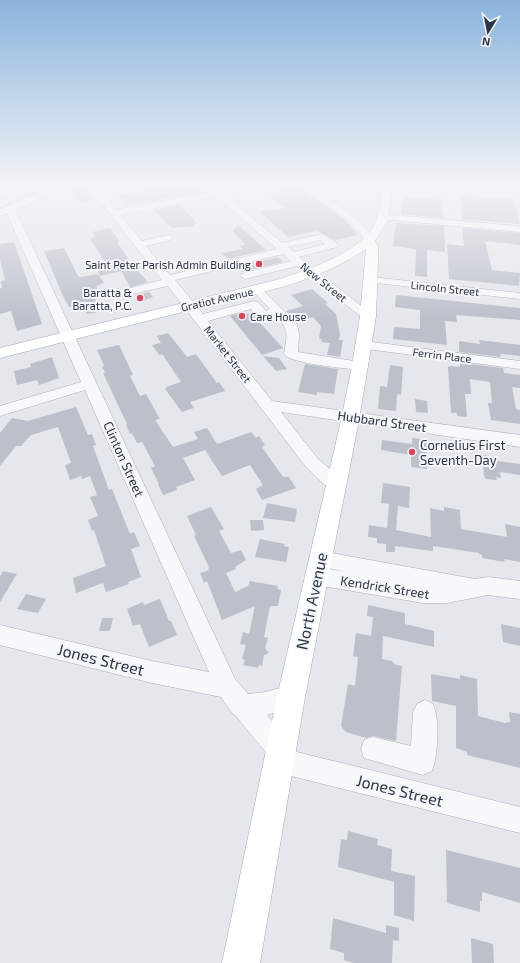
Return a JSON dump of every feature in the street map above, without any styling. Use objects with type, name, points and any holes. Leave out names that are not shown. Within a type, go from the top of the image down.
[{"type":"main road","name":"Gratiot Avenue","points":[[0,353],[257,289],[314,272],[342,259],[369,240],[377,230]]},
{"type":"main road","name":"North Avenue","points":[[241,963],[291,698],[351,417],[364,346],[373,252],[369,240]]},
{"type":"street","name":"Clinton Street","points":[[17,230],[68,335],[227,687],[280,756]]},
{"type":"street","name":"Market Street","points":[[129,230],[200,318],[312,463],[336,484]]},
{"type":"street","name":"New Street","points":[[262,230],[358,310],[368,316]]},
{"type":"street","points":[[363,230],[369,240]]},
{"type":"street","points":[[141,244],[168,238]]},
{"type":"street","points":[[123,293],[229,264],[289,253]]},
{"type":"street","points":[[289,253],[245,276],[291,326],[293,335],[291,354],[297,357],[360,366]]},
{"type":"street","points":[[229,264],[243,277]]},
{"type":"street","name":"Lincoln Street","points":[[371,280],[520,296]]},
{"type":"street","points":[[200,318],[254,305],[263,315],[278,311]]},
{"type":"street","name":"Ferrin Place","points":[[364,346],[520,366]]},
{"type":"street","points":[[0,411],[90,384]]},
{"type":"street","name":"Hubbard Street","points":[[267,405],[520,441]]},
{"type":"street","name":"Kendrick Street","points":[[318,568],[423,594],[447,594],[477,587],[502,587],[520,590]]},
{"type":"street","name":"Jones Street","points":[[0,635],[152,672],[227,687]]},
{"type":"street","points":[[241,706],[265,704],[291,698]]},
{"type":"street","points":[[373,749],[423,762],[425,712]]},
{"type":"street","name":"Jones Street","points":[[280,756],[520,820]]},
{"type":"building","points":[[111,230],[119,241],[117,242],[132,264],[148,282],[130,287],[121,271],[100,276],[96,266],[106,264],[90,238],[96,237],[92,232]]},
{"type":"building","points":[[244,230],[266,250],[228,259],[222,253],[243,249],[240,246],[246,245],[232,231]]},
{"type":"building","points":[[280,230],[354,230],[358,235],[335,240],[317,231],[288,237]]},
{"type":"building","points":[[395,230],[444,230],[445,252],[427,250],[427,277],[415,276],[416,249],[393,246]]},
{"type":"building","points":[[462,230],[520,233],[520,245],[485,241],[492,270],[520,273],[519,286],[449,279],[447,244],[464,246]]},
{"type":"building","points":[[14,242],[42,324],[17,331],[11,311],[0,314],[0,288],[2,288],[1,281],[5,280],[0,259],[0,244]]},
{"type":"building","points":[[64,248],[78,276],[98,274],[104,283],[96,286],[101,295],[95,300],[98,304],[95,305],[98,312],[87,314],[80,305],[69,307],[63,296],[44,251]]},
{"type":"building","name":"Saint Peter Parish Admin Building","points":[[278,257],[283,262],[241,272],[236,267]]},
{"type":"building","points":[[312,289],[328,303],[325,304],[336,314],[340,334],[339,340],[343,340],[340,357],[327,355],[330,343],[321,342],[322,339],[319,339],[321,326],[313,317],[297,322],[286,311],[303,306],[291,295]]},
{"type":"building","name":"Baratta & Baratta, P.C.","points":[[149,292],[153,297],[139,302],[135,295]]},
{"type":"building","points":[[396,295],[520,308],[520,320],[456,315],[457,322],[445,321],[447,345],[393,339],[394,327],[420,329],[420,310],[395,307]]},
{"type":"building","points":[[245,312],[246,314],[251,313],[283,348],[262,355],[230,316]]},
{"type":"building","points":[[168,333],[187,357],[196,354],[217,383],[219,382],[225,391],[190,402],[194,408],[182,412],[165,389],[167,388],[166,387],[181,382],[162,354],[159,355],[152,345],[161,343],[157,336]]},
{"type":"building","points":[[479,340],[520,345],[520,356],[500,354],[501,357],[459,352],[459,341],[480,344]]},
{"type":"building","points":[[119,345],[133,375],[130,376],[140,396],[146,394],[160,419],[155,420],[173,447],[198,439],[194,432],[207,428],[217,444],[251,432],[256,438],[259,436],[265,445],[262,447],[283,477],[289,477],[296,488],[262,500],[256,489],[263,485],[250,465],[222,476],[205,450],[183,458],[195,480],[176,487],[177,490],[163,495],[151,468],[155,466],[142,442],[137,443],[132,433],[130,434],[126,425],[127,424],[103,373],[105,373],[102,366],[104,366],[97,350]]},
{"type":"building","points":[[263,356],[279,358],[287,369],[276,371]]},
{"type":"building","points":[[52,357],[59,378],[39,385],[37,380],[17,385],[14,371],[31,367],[30,364]]},
{"type":"building","points":[[460,363],[503,368],[504,373],[520,375],[520,388],[512,387],[516,409],[520,410],[520,424],[491,420],[488,403],[492,403],[490,382],[470,379],[471,394],[465,394],[467,417],[457,416],[457,413],[451,413],[448,367],[460,367]]},
{"type":"building","points":[[305,364],[338,369],[334,394],[317,392],[317,395],[298,392]]},
{"type":"building","points":[[390,365],[403,367],[401,395],[397,394],[396,411],[378,409],[380,386],[387,387]]},
{"type":"building","points":[[415,399],[427,401],[428,413],[416,412]]},
{"type":"building","points":[[76,407],[88,435],[92,434],[96,445],[93,446],[109,490],[112,489],[130,534],[134,532],[140,546],[131,549],[141,577],[128,582],[129,584],[106,592],[103,583],[76,593],[73,578],[106,566],[94,530],[92,531],[88,520],[98,516],[90,497],[97,495],[90,476],[82,479],[81,476],[70,480],[65,465],[71,463],[58,427],[31,435],[21,446],[16,446],[0,466],[0,433],[12,418],[28,421]]},
{"type":"building","name":"Cornelius First Seventh-Day","points":[[412,438],[427,440],[427,469],[411,467],[411,455],[381,450],[382,440],[412,444]]},
{"type":"building","points":[[482,455],[498,457],[498,461],[520,464],[520,475],[500,472],[501,478],[496,477],[497,480],[486,479],[484,476]]},
{"type":"building","points":[[383,483],[410,487],[409,508],[398,506],[396,530],[431,537],[430,508],[444,511],[444,507],[460,510],[461,529],[507,537],[505,524],[520,527],[520,562],[504,559],[505,562],[482,558],[482,555],[479,553],[433,546],[433,551],[395,546],[395,552],[386,552],[386,544],[377,543],[377,538],[368,537],[369,525],[387,528],[389,504],[381,503]]},
{"type":"building","points":[[267,503],[297,509],[295,522],[263,518]]},
{"type":"building","points":[[211,507],[224,529],[219,531],[231,553],[241,550],[246,560],[235,567],[236,569],[226,573],[235,592],[248,586],[250,581],[278,586],[277,589],[281,590],[278,606],[270,606],[264,637],[268,638],[265,648],[269,653],[264,655],[262,666],[259,665],[258,668],[243,665],[245,660],[242,659],[246,645],[240,644],[243,632],[249,634],[255,606],[222,620],[207,581],[204,583],[200,573],[209,570],[209,567],[194,536],[196,535],[187,516]]},
{"type":"building","points":[[250,520],[263,520],[264,530],[251,531]]},
{"type":"building","points":[[260,539],[285,544],[284,546],[289,547],[286,562],[255,557]]},
{"type":"building","points":[[3,571],[17,574],[0,602],[0,576]]},
{"type":"building","points":[[26,594],[46,599],[38,613],[17,609]]},
{"type":"building","points":[[160,599],[169,621],[171,621],[177,635],[149,647],[140,624],[133,626],[127,609],[143,602],[144,605]]},
{"type":"building","points":[[368,605],[405,613],[405,624],[434,631],[434,647],[383,636],[382,659],[392,661],[396,665],[402,666],[396,741],[373,736],[366,738],[346,732],[341,726],[348,684],[355,686],[358,657],[353,656],[356,633],[371,636],[373,617],[367,616]]},
{"type":"building","points":[[102,618],[113,618],[110,631],[99,631]]},
{"type":"building","points":[[501,624],[520,628],[520,646],[503,642]]},
{"type":"building","points":[[431,674],[460,679],[460,675],[477,679],[478,716],[505,723],[510,722],[509,712],[520,714],[520,768],[467,755],[467,752],[456,748],[456,706],[432,701]]},
{"type":"building","points":[[348,831],[378,839],[377,845],[392,849],[391,871],[415,876],[414,921],[394,915],[394,882],[338,867],[341,839],[347,840]]},
{"type":"building","points":[[446,850],[520,868],[520,903],[482,892],[480,912],[447,903]]},
{"type":"building","points":[[333,918],[386,933],[386,925],[399,928],[399,941],[393,940],[392,963],[353,963],[344,960],[344,953],[330,949]]},
{"type":"building","points":[[471,938],[493,944],[494,963],[472,963]]},
{"type":"place","name":"Saint Peter Parish Admin Building","points":[[259,264]]},
{"type":"place","name":"Baratta & Baratta, P.C.","points":[[140,298]]},
{"type":"place","name":"Care House","points":[[242,316]]},
{"type":"place","name":"Cornelius First Seventh-Day","points":[[412,452]]}]
